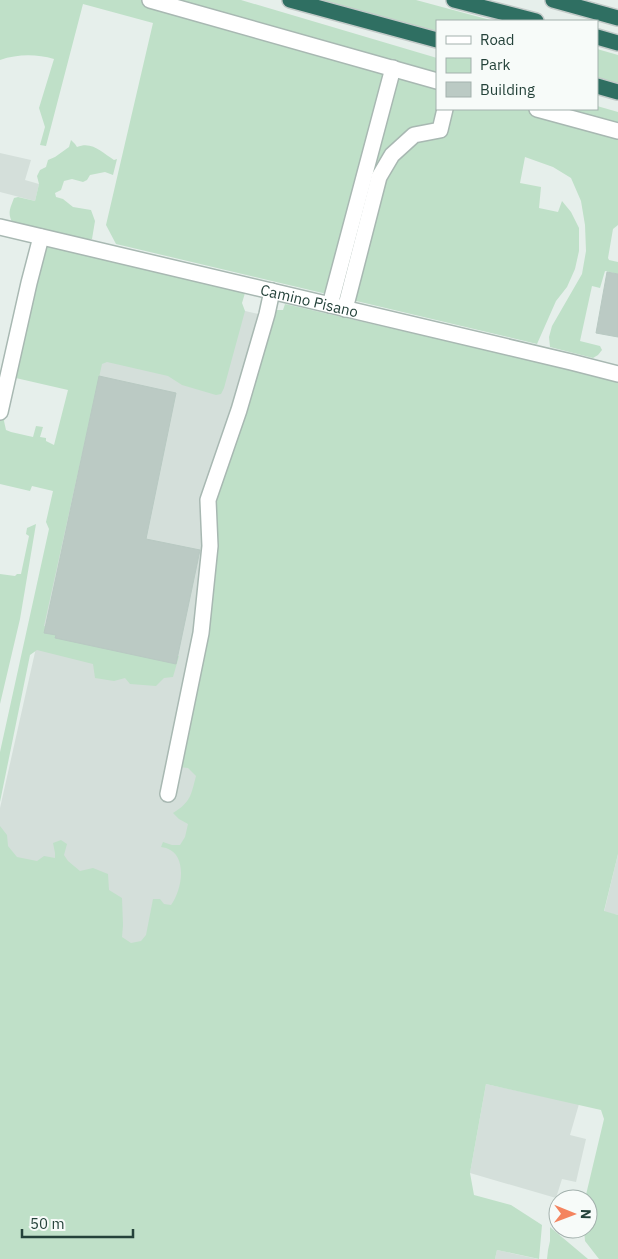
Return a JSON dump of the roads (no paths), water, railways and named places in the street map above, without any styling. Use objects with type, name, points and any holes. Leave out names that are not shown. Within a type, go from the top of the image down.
[{"type":"highway","points":[[290,0],[436,40]]},
{"type":"highway","points":[[454,0],[532,20]]},
{"type":"highway","points":[[553,0],[618,18]]},
{"type":"highway","points":[[598,37],[618,43]]},
{"type":"highway","points":[[598,86],[618,92]]},
{"type":"street","points":[[150,0],[436,81]]},
{"type":"street","points":[[330,305],[393,68]]},
{"type":"street","points":[[345,308],[379,177],[392,155],[414,135],[440,130],[445,110]]},
{"type":"street","points":[[541,110],[618,131]]},
{"type":"street","name":"Camino Pisano","points":[[0,227],[618,374]]},
{"type":"street","points":[[0,412],[41,237]]},
{"type":"street","points":[[168,794],[201,633],[210,546],[208,500],[239,410],[272,291]]}]
